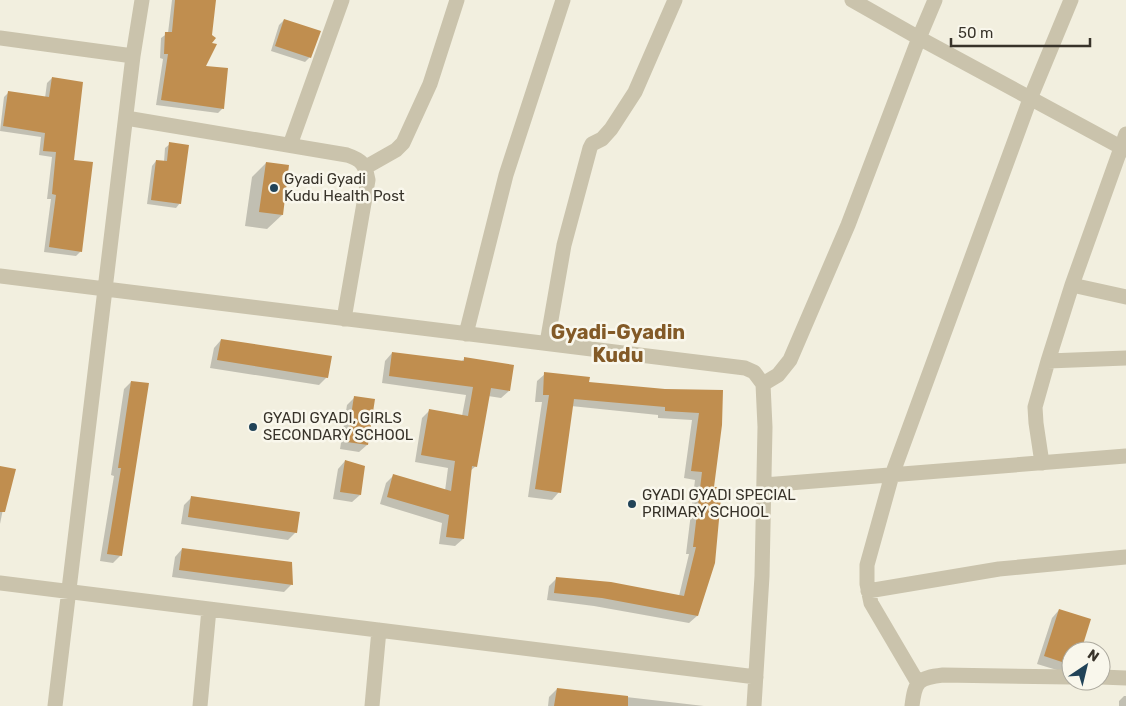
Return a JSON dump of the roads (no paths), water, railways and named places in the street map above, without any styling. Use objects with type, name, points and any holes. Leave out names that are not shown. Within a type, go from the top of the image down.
[{"type":"street","points":[[55,706],[133,56],[142,0]]},
{"type":"street","points":[[290,145],[342,0]]},
{"type":"street","points":[[366,167],[396,150],[403,143],[430,84],[457,0]]},
{"type":"street","points":[[466,334],[506,175],[562,0]]},
{"type":"street","points":[[547,343],[564,245],[590,148],[592,144],[602,139],[611,129],[635,92],[675,0]]},
{"type":"street","points":[[852,0],[1030,99],[1124,144],[1072,285],[1035,407],[1042,463]]},
{"type":"street","points":[[763,384],[778,375],[790,360],[848,225],[935,0]]},
{"type":"street","points":[[918,683],[871,603],[866,572],[867,565],[892,475],[1030,99],[1072,0]]},
{"type":"street","points":[[0,38],[133,56]]},
{"type":"street","points":[[126,118],[357,158],[366,167],[368,180],[344,319]]},
{"type":"street","points":[[0,276],[745,368],[754,372],[763,384],[764,485],[762,576],[754,706]]},
{"type":"street","points":[[1072,285],[1126,297]]},
{"type":"street","points":[[1048,361],[1126,358]]},
{"type":"street","points":[[764,485],[1126,456]]},
{"type":"street","points":[[868,591],[999,569],[1126,557]]},
{"type":"street","points":[[0,583],[756,677]]},
{"type":"street","points":[[200,706],[209,609]]},
{"type":"street","points":[[372,706],[379,630]]},
{"type":"street","points":[[912,706],[914,690],[918,683],[926,677],[943,675],[1061,677]]},
{"type":"street","points":[[1111,677],[1126,678]]},
{"type":"place","name":"Gyadi Gyadi Kudu Health Post","points":[[274,188]]},
{"type":"place","name":"GYADI GYADI, GIRLS SECONDARY SCHOOL","points":[[253,427]]},
{"type":"place","name":"GYADI GYADI SPECIAL PRIMARY SCHOOL","points":[[632,504]]},
{"type":"district","name":"Gyadi-Gyadin Kudu","points":[[618,344]]}]
